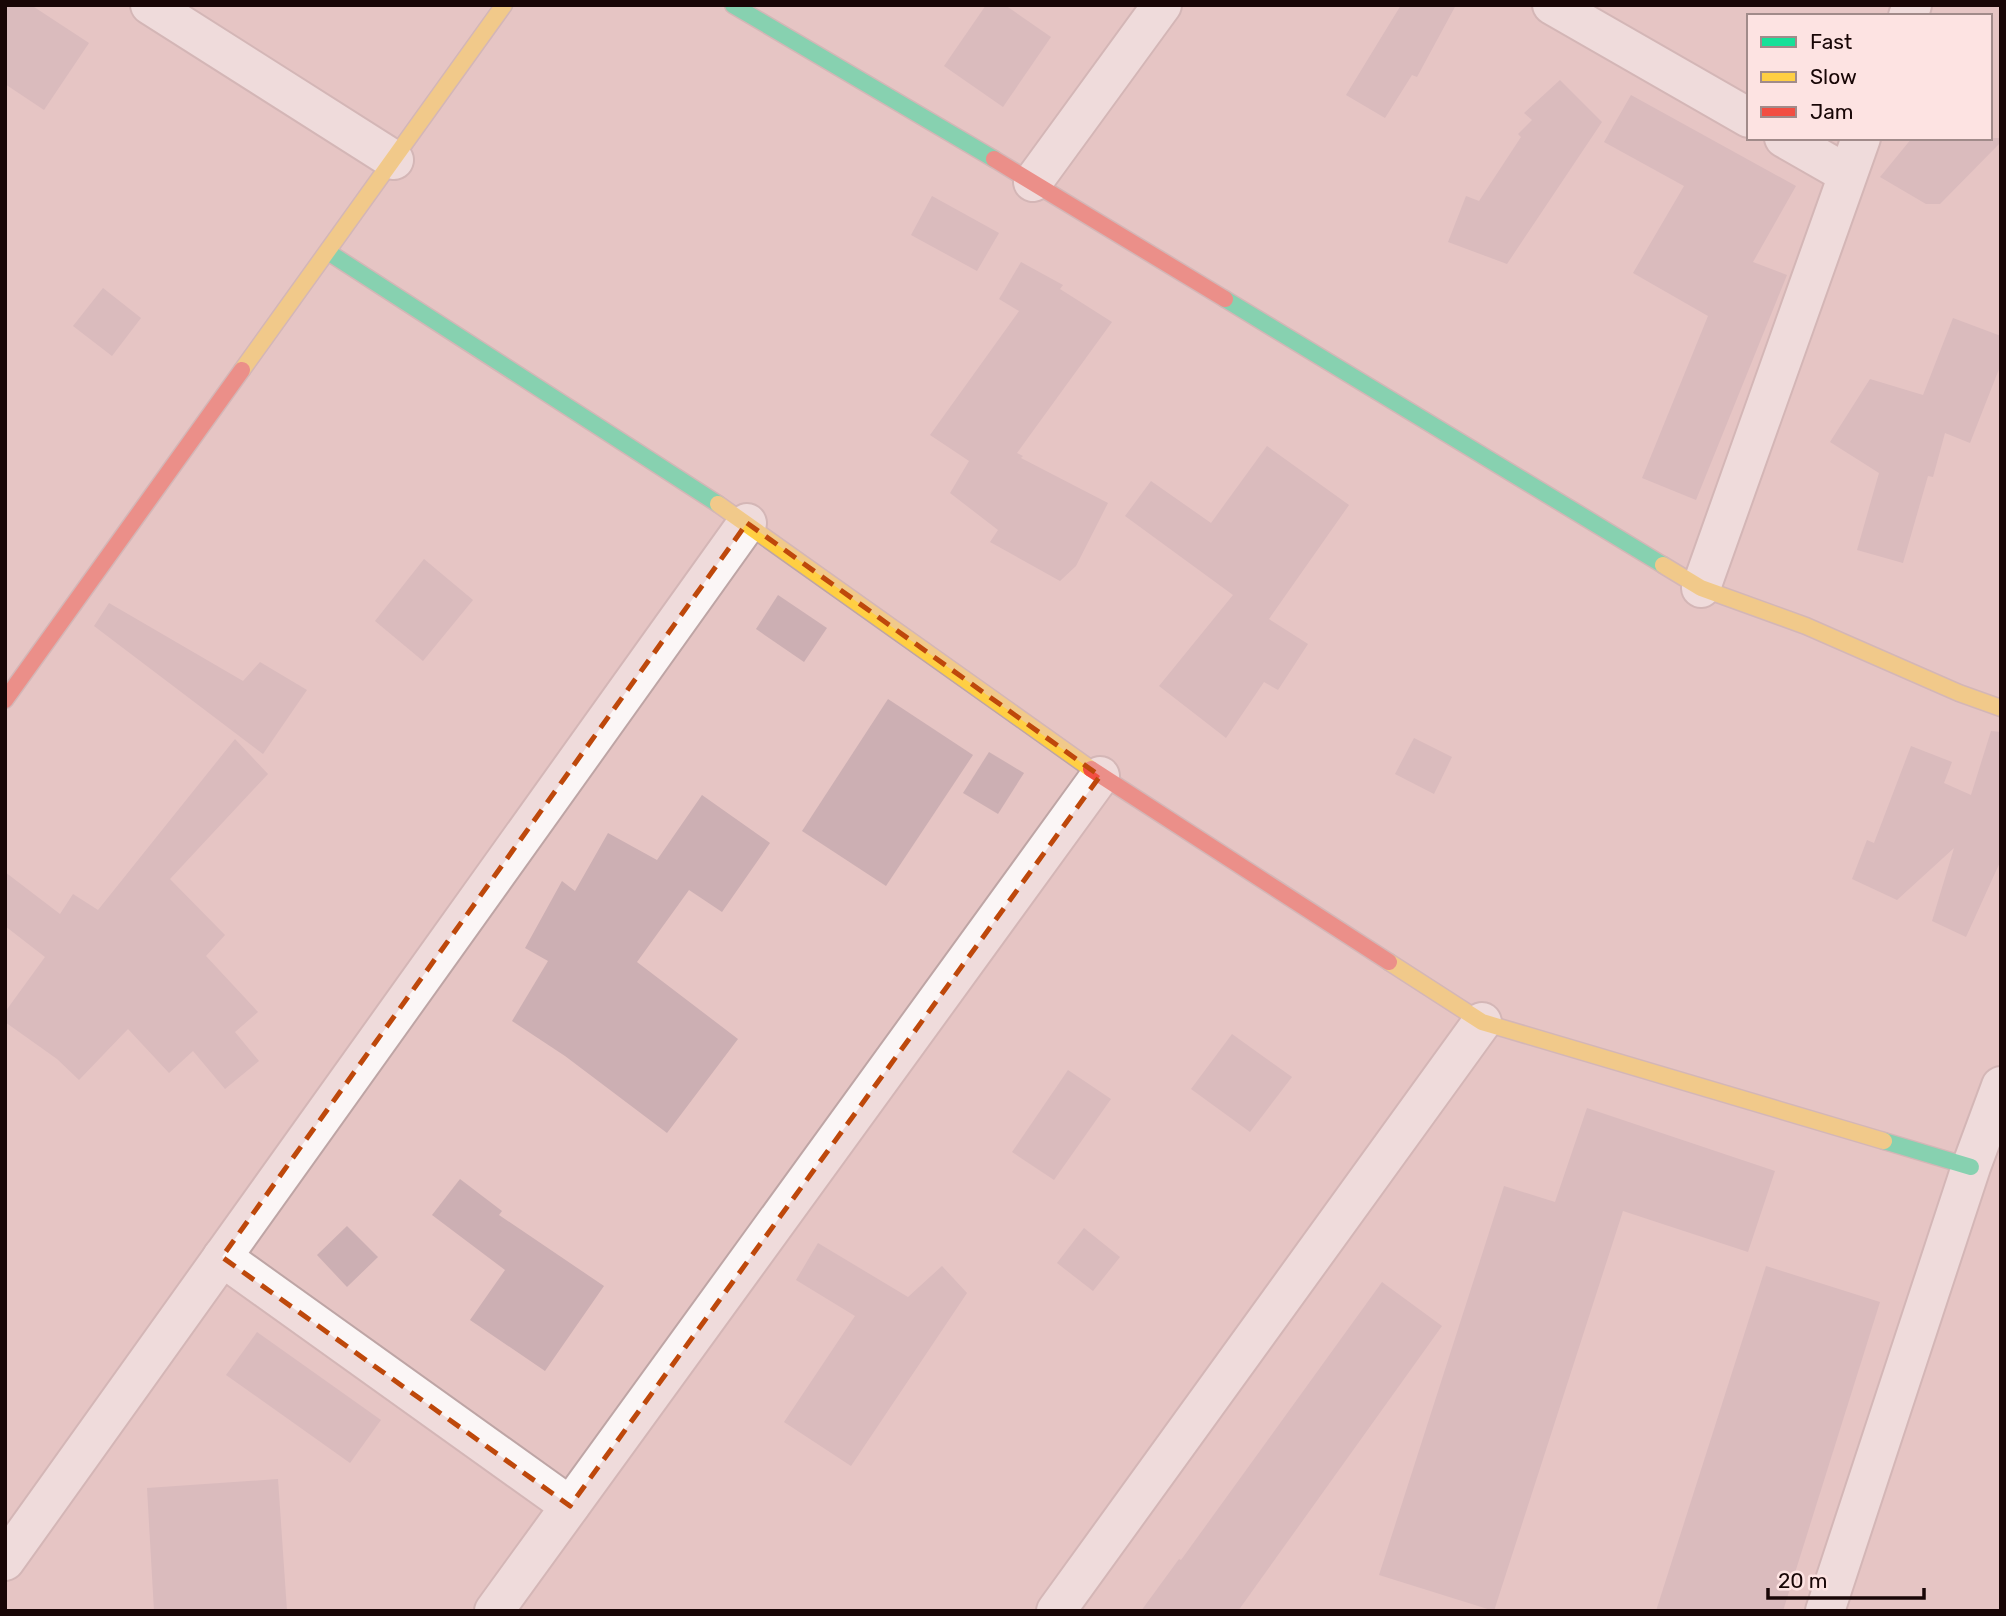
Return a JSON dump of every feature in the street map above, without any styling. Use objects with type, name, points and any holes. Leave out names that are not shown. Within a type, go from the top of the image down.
[{"type":"street","points":[[150,5],[394,160]]},
{"type":"street","points":[[5,700],[504,5]]},
{"type":"street","points":[[733,5],[1033,182],[1701,588],[1806,626],[1959,693],[2001,708]]},
{"type":"street","points":[[1033,182],[1162,5]]},
{"type":"street","points":[[1552,5],[1747,117]]},
{"type":"street","points":[[1788,140],[1847,174]]},
{"type":"street","points":[[1701,588],[1860,140]]},
{"type":"street","points":[[328,252],[747,523],[1100,776],[1482,1022],[1971,1167]]},
{"type":"street","points":[[5,1561],[747,523]]},
{"type":"street","points":[[494,1611],[1100,776]]},
{"type":"street","points":[[1056,1611],[1482,1022]]},
{"type":"street","points":[[1825,1611],[1971,1167],[2001,1086]]},
{"type":"street","points":[[222,1257],[570,1506]]},
{"type":"highlighted area","points":[[747,523],[1100,776],[570,1506],[222,1257]]},
{"type":"building","points":[[5,5],[31,5],[89,43],[44,110],[5,84]]},
{"type":"building","points":[[986,5],[1005,5],[1051,37],[1003,107],[944,66]]},
{"type":"building","points":[[1401,5],[1456,5],[1417,77],[1412,75],[1385,118],[1346,95]]},
{"type":"building","points":[[1560,80],[1602,122],[1507,264],[1448,242],[1466,196],[1479,201],[1521,137],[1518,134],[1532,120],[1524,113]]},
{"type":"building","points":[[1631,95],[1796,186],[1753,262],[1787,275],[1696,500],[1642,478],[1708,316],[1633,273],[1684,186],[1604,142]]},
{"type":"building","points":[[2001,138],[2001,142],[1940,204],[1926,204],[1880,177],[1910,140]]},
{"type":"building","points":[[932,196],[999,233],[977,271],[911,235]]},
{"type":"building","points":[[1021,262],[1063,285],[1060,289],[1112,322],[1017,453],[1023,456],[1021,458],[1108,503],[1076,566],[1060,581],[990,542],[998,530],[950,493],[969,461],[930,435],[1019,311],[999,299]]},
{"type":"building","points":[[103,288],[141,318],[112,356],[73,326]]},
{"type":"building","points":[[1953,318],[2001,336],[2001,364],[1970,443],[1945,433],[1933,477],[1928,476],[1903,563],[1857,550],[1879,473],[1830,442],[1870,379],[1923,395]]},
{"type":"building","points":[[1267,446],[1349,505],[1269,619],[1308,644],[1278,690],[1264,682],[1226,738],[1159,686],[1233,595],[1125,516],[1151,481],[1211,523]]},
{"type":"building","points":[[424,559],[473,600],[423,661],[375,621]]},
{"type":"building","points":[[778,595],[827,628],[804,662],[756,629]]},
{"type":"building","points":[[109,603],[243,681],[260,662],[307,690],[263,754],[94,626]]},
{"type":"building","points":[[888,699],[973,755],[886,886],[802,831]]},
{"type":"building","points":[[1991,731],[2001,732],[2001,860],[1966,937],[1932,921],[1954,848],[1897,900],[1852,879],[1867,840],[1874,843],[1911,746],[1952,762],[1944,783],[1971,795]]},
{"type":"building","points":[[1414,738],[1452,757],[1434,794],[1395,774]]},
{"type":"building","points":[[235,739],[268,774],[170,879],[225,935],[206,956],[258,1012],[235,1032],[259,1061],[225,1089],[193,1051],[169,1073],[128,1029],[79,1080],[57,1059],[5,1022],[5,1012],[45,957],[5,926],[5,872],[60,914],[73,894],[98,910]]},
{"type":"building","points":[[989,752],[1024,773],[998,814],[963,793]]},
{"type":"building","points":[[702,795],[770,843],[722,912],[689,890],[637,962],[738,1039],[667,1133],[565,1056],[512,1021],[548,961],[525,948],[562,881],[575,891],[608,833],[657,860]]},
{"type":"building","points":[[1232,1034],[1292,1077],[1250,1132],[1191,1089]]},
{"type":"building","points":[[1068,1070],[1111,1099],[1054,1180],[1012,1152]]},
{"type":"building","points":[[1587,1108],[1775,1171],[1748,1252],[1623,1211],[1494,1611],[1379,1575],[1504,1186],[1555,1202]]},
{"type":"building","points":[[460,1179],[502,1211],[499,1215],[604,1286],[545,1371],[470,1320],[505,1270],[432,1215]]},
{"type":"building","points":[[347,1226],[378,1257],[347,1287],[317,1255]]},
{"type":"building","points":[[1084,1228],[1120,1257],[1093,1291],[1057,1263]]},
{"type":"building","points":[[818,1243],[908,1297],[942,1266],[967,1293],[851,1466],[784,1422],[855,1316],[796,1280]]},
{"type":"building","points":[[1766,1266],[1880,1302],[1783,1611],[1656,1611]]},
{"type":"building","points":[[1382,1282],[1442,1326],[1238,1611],[1141,1611],[1179,1559],[1181,1560]]},
{"type":"building","points":[[257,1332],[381,1420],[350,1463],[226,1375]]},
{"type":"building","points":[[278,1479],[287,1611],[154,1611],[147,1488]]},
{"type":"traffic: fast","points":[[733,5],[994,159]]},
{"type":"traffic: fast","points":[[328,252],[718,504]]},
{"type":"traffic: fast","points":[[1225,299],[1663,565]]},
{"type":"traffic: fast","points":[[1884,1141],[1971,1167]]},
{"type":"traffic: slow","points":[[242,370],[504,5]]},
{"type":"traffic: slow","points":[[718,504],[1091,769]]},
{"type":"traffic: slow","points":[[1663,565],[1701,588],[1806,626],[1959,693],[2001,708]]},
{"type":"traffic: slow","points":[[1389,962],[1482,1022],[1884,1141]]},
{"type":"traffic: jam","points":[[994,159],[1225,299]]},
{"type":"traffic: jam","points":[[5,700],[242,370]]},
{"type":"traffic: jam","points":[[1091,769],[1389,962]]}]
